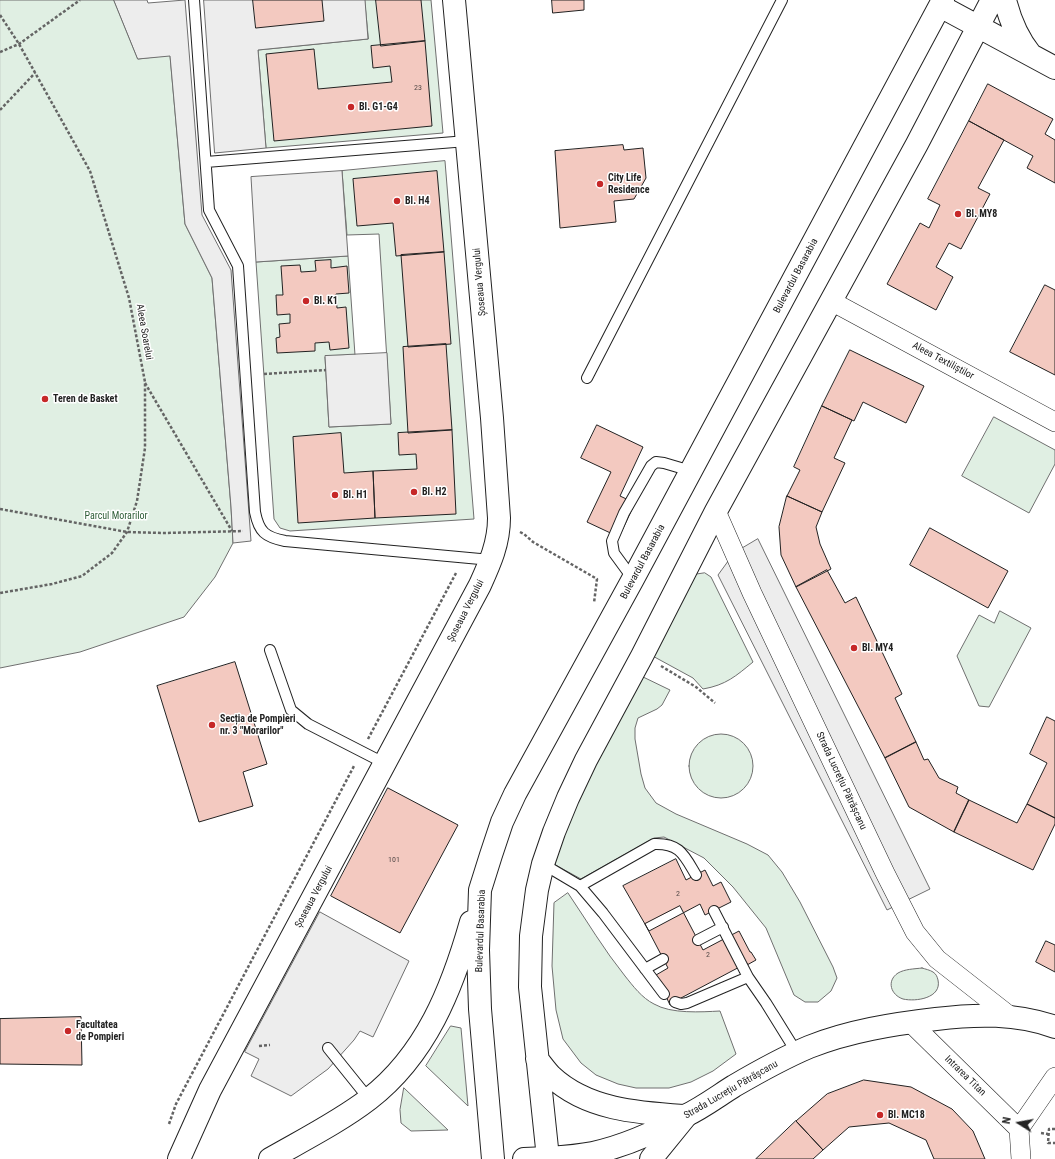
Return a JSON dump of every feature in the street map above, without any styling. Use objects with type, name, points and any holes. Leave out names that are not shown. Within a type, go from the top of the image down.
[{"type":"main road","name":"Șoseaua Vergului","points":[[179,1159],[210,1090],[386,764],[480,585],[491,560],[499,532],[492,425],[454,0]]},
{"type":"main road","points":[[548,1158],[530,987],[531,936],[537,890],[554,832],[586,760],[642,656],[716,511],[917,144],[992,0]]},
{"type":"main road","points":[[1005,0],[1014,28],[1034,57]]},
{"type":"main road","points":[[942,3],[978,27],[1055,68]]},
{"type":"main road","name":"Bulevardul Basarabia","points":[[493,1159],[480,1001],[478,950],[480,890],[502,822],[515,794],[604,634],[942,3]]},
{"type":"main road","points":[[270,1159],[370,1099],[407,1063],[428,1034],[441,1008],[455,974],[480,890]]},
{"type":"main road","name":"Strada Lucrețiu Pătrășcanu","points":[[524,1159],[576,1156],[609,1148],[647,1134],[686,1116],[734,1086],[797,1053],[844,1035],[910,1022],[965,1016],[1029,1019],[1055,1027]]},
{"type":"main road","points":[[537,1059],[551,1076],[583,1098],[630,1111],[686,1116]]},
{"type":"main road","points":[[651,1159],[686,1116]]},
{"type":"street","name":"Aleea Textiliștilor","points":[[831,301],[1055,422]]},
{"type":"street","name":"Strada Lucrețiu Pătrășcanu","points":[[716,511],[755,600],[885,873],[915,932],[937,959],[1011,1017]]},
{"type":"street","name":"Intrarea Titan","points":[[910,1022],[1019,1129]]},
{"type":"street","points":[[1021,1159],[1019,1129],[1055,1077]]},
{"type":"lane","points":[[194,0],[209,210],[238,266],[255,512],[261,530],[271,538],[285,541],[491,560]]},
{"type":"lane","points":[[587,378],[782,0]]},
{"type":"lane","points":[[206,162],[467,141]]},
{"type":"lane","points":[[633,580],[614,553],[612,541],[624,513],[651,466],[656,462],[691,471]]},
{"type":"lane","points":[[270,650],[291,710],[308,724],[386,764]]},
{"type":"lane","points":[[580,886],[654,844],[671,845],[677,848],[684,854],[696,875]]},
{"type":"lane","points":[[544,864],[580,886],[664,994]]},
{"type":"lane","points":[[714,911],[748,977],[797,1053]]},
{"type":"lane","points":[[698,940],[723,927]]},
{"type":"lane","points":[[645,969],[663,959]]},
{"type":"lane","points":[[675,1002],[681,1004],[687,1003],[748,977]]},
{"type":"lane","points":[[328,1048],[370,1099]]},
{"type":"path","points":[[0,52],[19,44],[80,0]]},
{"type":"path","name":"Aleea Soarelui","points":[[0,15],[36,73],[90,171],[130,298],[145,382],[145,448],[137,501],[127,532],[112,553],[82,576],[52,584],[0,593]]},
{"type":"path","points":[[0,110],[36,73]]},
{"type":"path","points":[[264,374],[326,370]]},
{"type":"path","points":[[0,509],[127,532],[163,533],[232,531],[145,382]]},
{"type":"path","points":[[499,532],[518,532],[524,534],[533,542],[597,579],[593,610],[593,624],[604,634]]},
{"type":"path","points":[[169,1125],[176,1104],[464,557]]},
{"type":"path","points":[[642,656],[680,676],[715,703]]},
{"type":"path","points":[[1055,1129],[1049,1129],[1048,1143],[1055,1143]]},
{"type":"green space","name":"Parcul Morarilor","points":[[0,0],[114,0],[138,59],[170,55],[185,224],[212,278],[233,543],[215,577],[184,617],[80,652],[0,668]]},
{"type":"green space","points":[[365,0],[431,0],[443,133],[266,148],[258,50],[368,39]]},
{"type":"green space","points":[[445,161],[474,519],[290,531],[280,528],[274,519],[256,262],[348,256],[355,355],[325,357],[329,427],[391,424],[379,234],[347,235],[342,171]]},
{"type":"green space","points":[[994,417],[1055,450],[1055,464],[1029,513],[962,476]]},
{"type":"green space","points":[[705,573],[711,577],[753,662],[736,676],[718,685],[703,689],[693,678],[649,654],[692,575]]},
{"type":"green space","points":[[1000,611],[1031,628],[989,707],[979,706],[957,656],[979,615],[994,623]]},
{"type":"green space","points":[[639,675],[670,690],[662,705],[638,718],[635,728],[635,739],[645,788],[656,803],[676,814],[747,844],[768,855],[782,872],[800,902],[833,967],[837,978],[831,991],[818,1002],[805,1002],[794,995],[766,928],[733,887],[704,858],[664,837],[654,838],[581,879],[550,862],[553,851]]},
{"type":"green space","points":[[721,734],[739,740],[747,748],[753,766],[747,784],[739,792],[721,798],[703,792],[695,784],[689,766],[695,748],[703,740]]},
{"type":"green space","points":[[568,893],[610,956],[631,984],[642,995],[654,1004],[677,1011],[720,1011],[736,1054],[713,1071],[691,1082],[669,1088],[636,1088],[618,1084],[596,1075],[581,1063],[563,1039],[556,1010],[552,966],[554,903]]},
{"type":"green space","points":[[922,968],[932,971],[938,980],[936,991],[932,995],[921,999],[908,1000],[895,994],[891,984],[894,976],[910,969]]},
{"type":"green space","points":[[451,1026],[461,1028],[468,1106],[426,1066]]},
{"type":"green space","points":[[404,1088],[448,1130],[411,1131],[401,1123],[400,1110]]},
{"type":"shaded area","points":[[114,0],[147,0],[148,3],[185,0],[202,215],[231,270],[251,541],[233,543],[212,278],[185,224],[170,56],[138,59]]},
{"type":"shaded area","points":[[204,0],[365,0],[368,39],[258,50],[266,148],[215,153]]},
{"type":"shaded area","points":[[342,171],[348,256],[256,262],[251,177]]},
{"type":"shaded area","points":[[387,353],[391,424],[329,427],[325,356]]},
{"type":"shaded area","points":[[758,539],[930,889],[887,910],[718,575],[734,553]]},
{"type":"shaded area","points":[[320,912],[409,961],[373,1037],[360,1031],[354,1040],[328,1069],[291,1096],[251,1076],[259,1059],[245,1052]]},
{"type":"building","points":[[253,0],[322,0],[324,21],[256,28]]},
{"type":"building","points":[[376,0],[421,0],[425,41],[381,46]]},
{"type":"building","points":[[552,0],[584,0],[584,10],[553,13]]},
{"type":"building","name":"Bl. G1-G4","points":[[425,41],[432,126],[274,141],[266,54],[314,49],[318,89],[392,82],[390,66],[373,68],[371,46]]},
{"type":"building","points":[[988,84],[1053,119],[1045,134],[1055,140],[1055,183],[1027,168],[1033,156],[969,121]]},
{"type":"building","name":"Bl. MY8","points":[[969,121],[1004,140],[978,188],[990,194],[961,249],[949,243],[936,267],[953,277],[936,310],[887,284],[920,223],[929,228],[940,205],[928,199]]},
{"type":"building","name":"City Life Residence","points":[[623,145],[624,150],[643,148],[646,178],[634,199],[614,201],[616,222],[560,228],[555,151]]},
{"type":"building","name":"Bl. H4","points":[[437,171],[444,252],[396,256],[393,223],[357,226],[353,179]]},
{"type":"building","points":[[444,252],[451,344],[408,347],[401,255]]},
{"type":"building","name":"Bl. K1","points":[[331,260],[331,268],[347,266],[349,293],[336,294],[337,308],[346,307],[349,348],[330,350],[329,342],[315,343],[315,351],[277,353],[276,338],[280,337],[279,324],[290,323],[290,314],[277,315],[276,295],[283,295],[281,266],[300,265],[301,272],[316,271],[315,261]]},
{"type":"building","points":[[1045,285],[1055,290],[1055,375],[1010,352]]},
{"type":"building","points":[[446,344],[452,430],[408,433],[403,347]]},
{"type":"building","points":[[850,350],[924,386],[906,423],[863,402],[854,421],[822,406]]},
{"type":"building","points":[[822,406],[852,420],[834,458],[845,463],[822,512],[787,496],[800,470],[794,467]]},
{"type":"building","points":[[597,425],[643,447],[620,496],[635,503],[619,537],[587,522],[611,472],[581,458]]},
{"type":"building","name":"Bl. H2","points":[[452,430],[456,514],[375,518],[373,471],[417,469],[416,454],[399,455],[398,433]]},
{"type":"building","name":"Bl. H1","points":[[341,433],[344,473],[373,471],[375,518],[298,523],[293,437]]},
{"type":"building","points":[[787,496],[822,512],[816,527],[820,544],[831,569],[796,587],[781,555],[779,527]]},
{"type":"building","points":[[930,528],[1008,571],[988,608],[910,565]]},
{"type":"building","name":"Bl. MY4","points":[[827,570],[845,603],[856,597],[902,694],[895,698],[916,742],[885,758],[796,587]]},
{"type":"building","name":"Secția de Pompieri nr. 3 \"Morarilor\"","points":[[235,662],[267,764],[243,772],[253,806],[199,822],[157,686]]},
{"type":"building","points":[[1047,717],[1055,721],[1055,818],[1027,804],[1047,763],[1030,754]]},
{"type":"building","points":[[916,742],[924,760],[928,759],[939,778],[958,787],[956,793],[969,800],[954,832],[909,807],[885,758]]},
{"type":"building","points":[[388,788],[458,825],[400,933],[331,896]]},
{"type":"building","points":[[969,800],[1017,823],[1027,804],[1055,818],[1055,824],[1033,870],[954,832]]},
{"type":"building","points":[[676,859],[686,880],[705,870],[713,886],[721,882],[731,902],[705,915],[700,904],[649,931],[623,886]]},
{"type":"building","points":[[680,906],[703,950],[739,931],[756,960],[747,965],[747,963],[670,1005],[656,975],[668,968],[645,924]]},
{"type":"building","points":[[1046,941],[1055,945],[1055,972],[1036,962]]},
{"type":"building","name":"Facultatea de Pompieri","points":[[81,1017],[82,1065],[0,1064],[0,1019]]},
{"type":"building","name":"Bl. MC18","points":[[864,1080],[911,1087],[952,1109],[973,1131],[985,1159],[934,1159],[926,1140],[889,1123],[849,1127],[823,1150],[796,1121],[827,1094]]},
{"type":"building","points":[[796,1121],[823,1150],[813,1159],[756,1159]]},
{"type":"place","name":"Bl. G1-G4","points":[[351,107]]},
{"type":"place","name":"City Life Residence","points":[[600,184]]},
{"type":"place","name":"Bl. H4","points":[[397,201]]},
{"type":"place","name":"Bl. MY8","points":[[958,214]]},
{"type":"place","name":"Bl. K1","points":[[306,301]]},
{"type":"place","name":"Teren de Basket","points":[[45,399]]},
{"type":"place","name":"Bl. H2","points":[[414,492]]},
{"type":"place","name":"Bl. H1","points":[[335,495]]},
{"type":"place","name":"Bl. MY4","points":[[854,648]]},
{"type":"place","name":"Secția de Pompieri nr. 3 \"Morarilor\"","points":[[212,725]]},
{"type":"place","name":"Facultatea de Pompieri","points":[[68,1031]]},
{"type":"place","name":"Bl. MC18","points":[[880,1115]]}]
